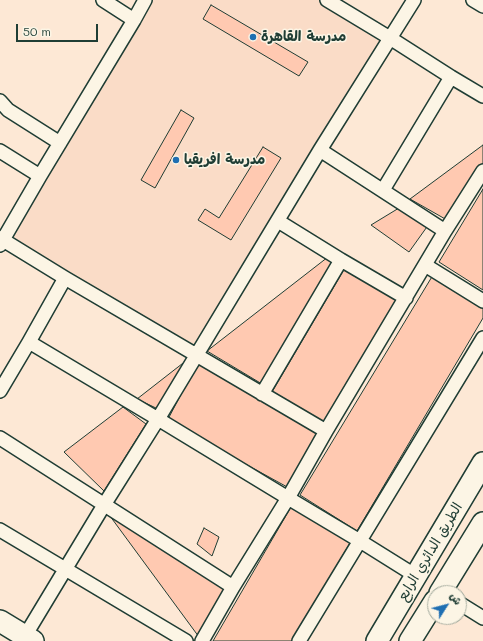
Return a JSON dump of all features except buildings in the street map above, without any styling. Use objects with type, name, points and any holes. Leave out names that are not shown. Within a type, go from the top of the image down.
[{"type":"main road","name":"الطريق الدائري الرابع","points":[[377,641],[483,463]]},
{"type":"main road","name":"الطريق الدائري الرابع","points":[[446,585],[483,523]]},
{"type":"main road","name":"الطريق الدائري الرابع","points":[[410,641],[427,615]]},
{"type":"main road","points":[[0,621],[29,639]]},
{"type":"street","points":[[103,0],[134,20]]},
{"type":"street","points":[[145,0],[1,241],[326,431]]},
{"type":"street","points":[[327,0],[483,96]]},
{"type":"street","points":[[29,639],[66,569],[104,505],[158,419],[320,150],[414,0]]},
{"type":"street","points":[[473,0],[483,6]]},
{"type":"street","points":[[382,190],[451,77]]},
{"type":"street","points":[[0,100],[8,110],[60,143]]},
{"type":"street","points":[[320,150],[445,231]]},
{"type":"street","points":[[0,151],[40,176]]},
{"type":"street","points":[[202,641],[445,231],[483,171]]},
{"type":"street","points":[[278,221],[406,298]]},
{"type":"street","points":[[262,394],[341,260]]},
{"type":"street","points":[[425,265],[483,301]]},
{"type":"street","points":[[0,391],[66,278]]},
{"type":"street","points":[[299,641],[483,338]]},
{"type":"street","points":[[29,342],[416,576]]},
{"type":"street","points":[[0,438],[233,587]]},
{"type":"street","points":[[0,530],[186,641]]},
{"type":"street","points":[[467,608],[483,618]]},
{"type":"shaded area","points":[[142,0],[325,0],[389,38],[195,352],[3,240]]},
{"type":"place","name":"مدرسة القاهرة","points":[[253,37]]},
{"type":"place","name":"مدرسة افريقيا","points":[[176,160]]}]
